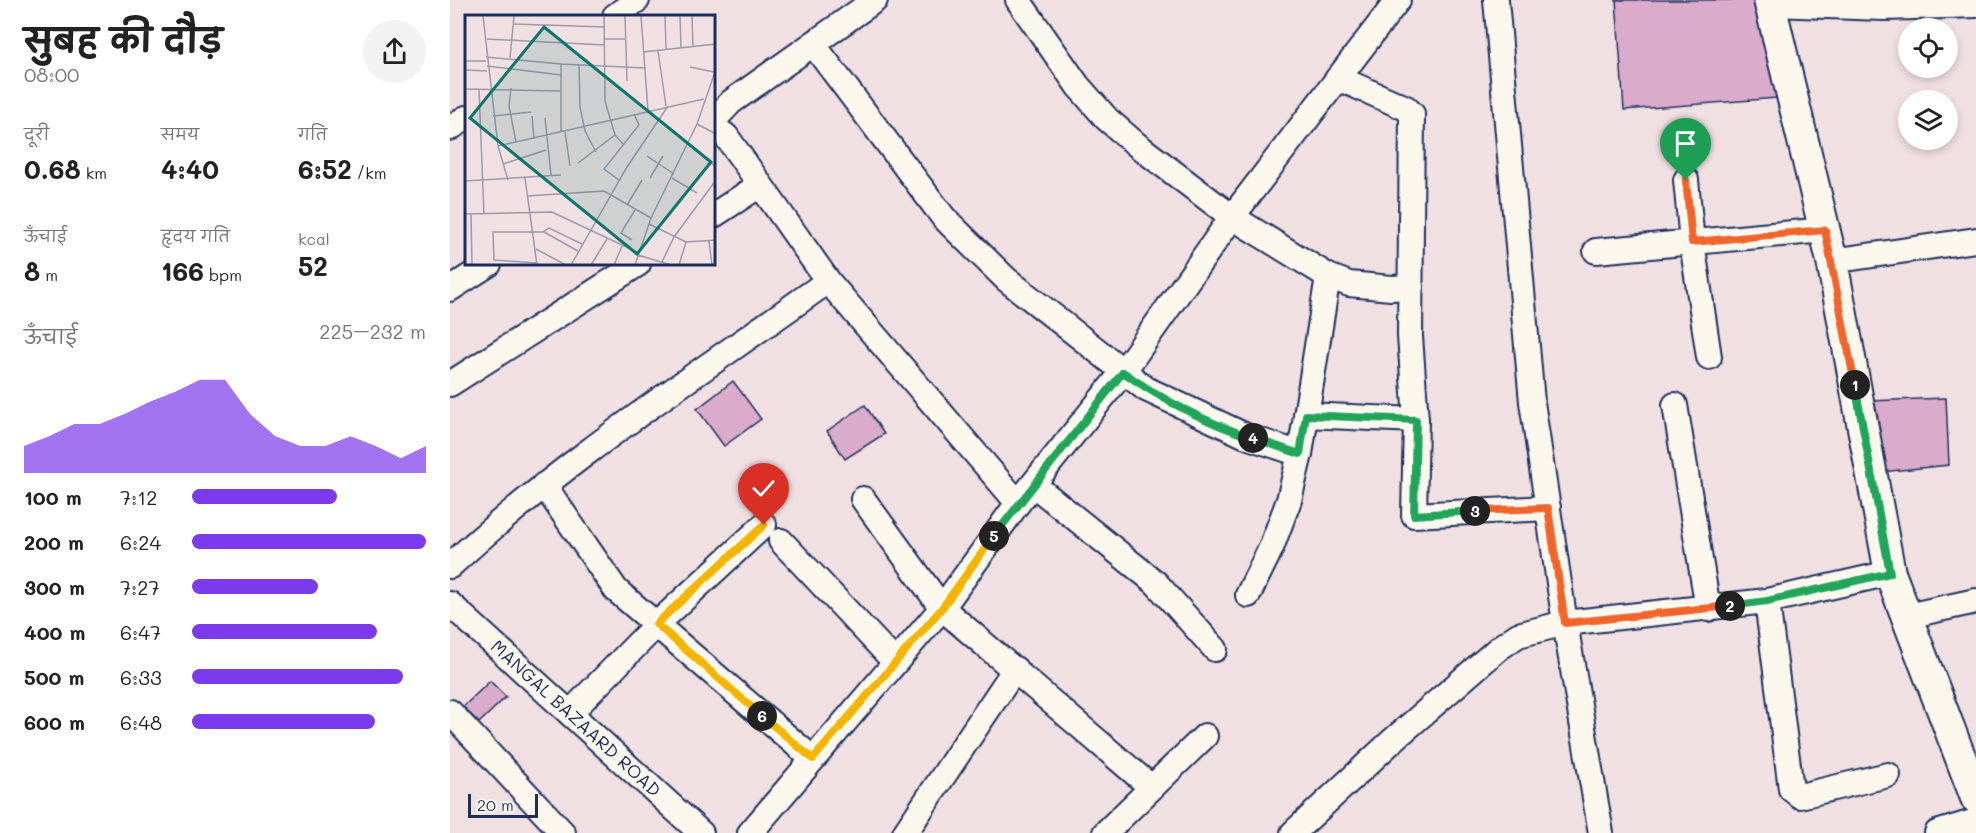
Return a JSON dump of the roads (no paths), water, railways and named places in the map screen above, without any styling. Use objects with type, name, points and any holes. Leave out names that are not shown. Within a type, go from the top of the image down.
[{"type":"street","points":[[616,15],[637,0]]},
{"type":"street","points":[[716,118],[731,102],[875,0]]},
{"type":"street","points":[[1018,0],[1078,86],[1107,119],[1129,140],[1232,217],[1328,276],[1357,285],[1411,287]]},
{"type":"street","points":[[750,833],[942,608],[1018,503],[1123,372],[1232,217],[1398,0]]},
{"type":"street","points":[[1496,0],[1527,355],[1565,623],[1601,833]]},
{"type":"street","points":[[1976,5],[1884,8],[1770,2],[1832,261],[1890,573],[1976,798]]},
{"type":"street","points":[[813,44],[944,218],[1006,279],[1146,389],[1246,436],[1300,454]]},
{"type":"street","points":[[1338,78],[1406,108],[1412,114],[1410,336],[1416,420],[1414,515],[1548,508]]},
{"type":"street","points":[[450,128],[465,119]]},
{"type":"street","points":[[716,128],[726,136],[828,281],[1018,503]]},
{"type":"street","points":[[1686,180],[1692,242],[1709,357]]},
{"type":"street","points":[[716,214],[760,185]]},
{"type":"street","points":[[1596,251],[1825,230]]},
{"type":"street","points":[[1832,261],[1976,240]]},
{"type":"street","points":[[450,289],[486,266]]},
{"type":"street","points":[[450,384],[635,266]]},
{"type":"street","points":[[1248,595],[1280,528],[1300,454],[1328,276]]},
{"type":"street","points":[[450,566],[494,525],[544,485],[828,281]]},
{"type":"street","points":[[1675,405],[1708,609]]},
{"type":"street","points":[[1306,415],[1416,420]]},
{"type":"street","points":[[544,485],[616,590],[813,759]]},
{"type":"street","points":[[1034,485],[1156,583],[1215,649]]},
{"type":"street","points":[[863,499],[942,608],[1151,787]]},
{"type":"street","points":[[570,713],[656,624],[773,533],[895,662]]},
{"type":"street","points":[[1293,833],[1392,741],[1508,641],[1518,635],[1565,623],[1767,601],[1890,573]]},
{"type":"street","points":[[1767,601],[1791,789],[1800,796],[1888,775]]},
{"type":"street","points":[[1907,616],[1976,602]]},
{"type":"street","name":"MANGAL BAZAARD ROAD","points":[[450,604],[701,833]]},
{"type":"street","points":[[905,833],[1015,669]]},
{"type":"street","points":[[450,712],[563,833]]},
{"type":"street","points":[[1105,833],[1205,736]]},
{"type":"street","points":[[1937,833],[1976,821]]}]
